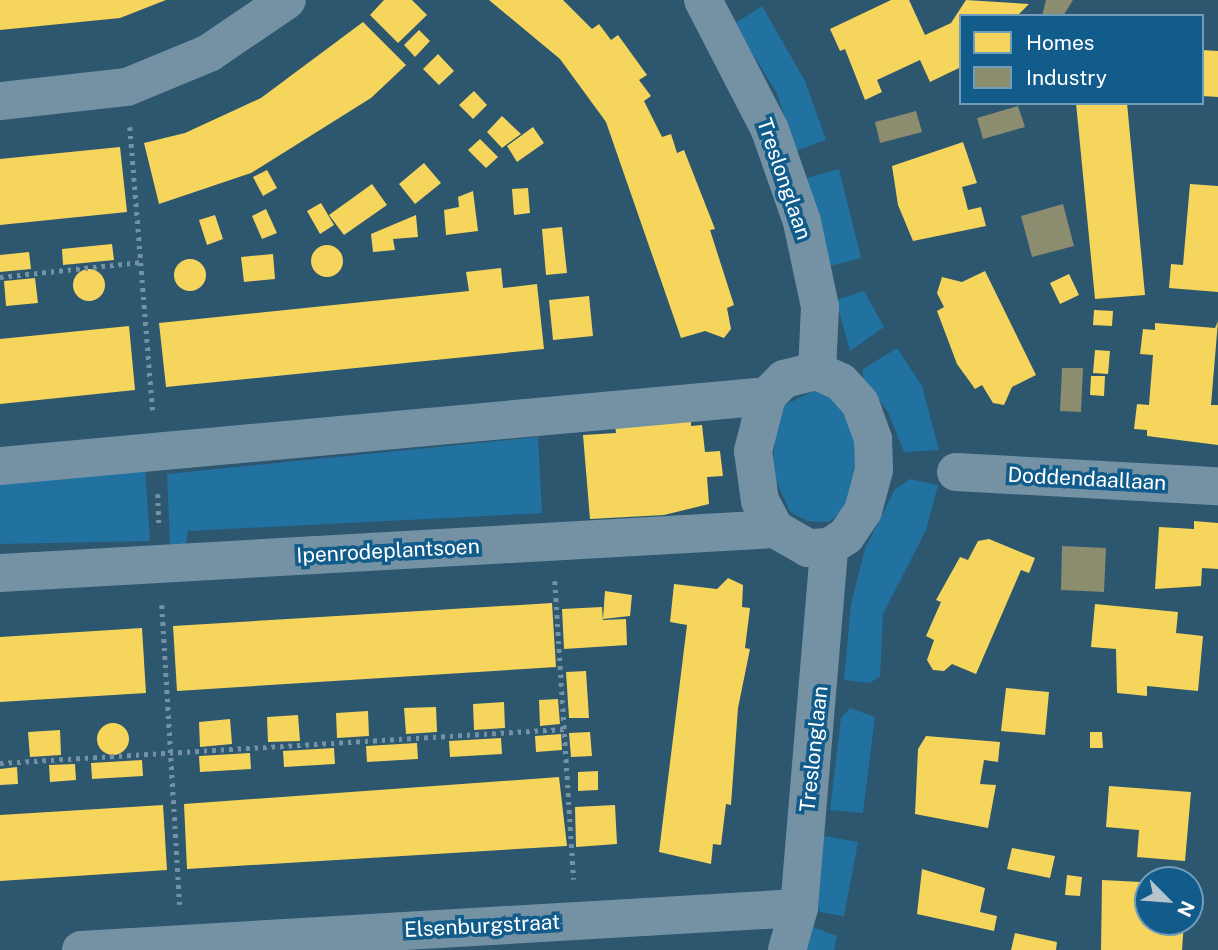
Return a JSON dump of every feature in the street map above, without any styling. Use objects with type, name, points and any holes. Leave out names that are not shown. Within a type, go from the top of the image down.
[{"type":"street","points":[[0,101],[127,87],[209,54],[287,0]]},
{"type":"street","name":"Treslonglaan","points":[[710,2],[770,130],[802,222],[820,307],[817,372]]},
{"type":"street","points":[[817,372],[841,382],[860,403],[873,439],[874,470],[863,511],[846,536],[829,547],[808,548],[775,529],[760,501],[753,451],[767,396],[784,379],[817,372]]},
{"type":"street","points":[[0,466],[767,396]]},
{"type":"street","name":"Doddendaallaan","points":[[956,472],[1218,486]]},
{"type":"street","name":"Ipenrodeplantsoen","points":[[0,573],[775,529]]},
{"type":"street","name":"Treslonglaan","points":[[787,950],[799,908],[829,547]]},
{"type":"street","name":"Elsenburgstraat","points":[[81,950],[799,908]]},
{"type":"path","points":[[127,87],[156,452],[168,752],[183,943]]},
{"type":"path","points":[[0,277],[141,262]]},
{"type":"path","points":[[552,541],[576,920]]},
{"type":"path","points":[[0,763],[564,729]]},
{"type":"shaded area","points":[[762,6],[805,81],[826,140],[795,151],[777,93],[734,24]]},
{"type":"shaded area","points":[[839,169],[861,258],[830,266],[807,178]]},
{"type":"shaded area","points":[[864,291],[884,327],[850,351],[836,300]]},
{"type":"shaded area","points":[[897,348],[922,386],[939,450],[904,452],[888,412],[863,378],[863,369]]},
{"type":"shaded area","points":[[818,389],[847,407],[860,468],[847,508],[829,522],[807,521],[790,512],[772,471],[778,408]]},
{"type":"shaded area","points":[[538,437],[542,513],[188,531],[186,544],[170,545],[167,474]]},
{"type":"shaded area","points":[[145,468],[150,541],[0,544],[0,482]]},
{"type":"shaded area","points":[[910,479],[938,485],[926,530],[883,614],[880,676],[870,683],[844,680],[851,604],[865,549],[895,489]]},
{"type":"shaded area","points":[[850,708],[875,717],[863,813],[830,810],[841,718]]},
{"type":"shaded area","points":[[824,836],[858,842],[844,916],[820,912],[813,897]]},
{"type":"shaded area","points":[[807,925],[837,936],[834,950],[801,950]]},
{"type":"building: Homes","points":[[0,0],[166,0],[120,18],[0,30]]},
{"type":"building: Homes","points":[[384,0],[412,0],[427,15],[398,43],[370,15]]},
{"type":"building: Homes","points":[[489,0],[563,0],[592,29],[599,24],[611,40],[618,35],[647,75],[639,80],[651,96],[644,101],[662,137],[671,134],[677,153],[684,150],[715,229],[710,230],[734,305],[727,308],[731,329],[724,338],[705,331],[681,338],[606,122],[560,59]]},
{"type":"building: Homes","points":[[891,0],[909,0],[925,35],[951,23],[966,0],[1029,4],[1019,14],[959,14],[959,68],[930,82],[920,60],[877,80],[882,92],[865,100],[845,49],[840,51],[830,29]]},
{"type":"building: Homes","points":[[363,22],[406,65],[371,98],[251,173],[159,204],[144,143],[185,133],[261,98]]},
{"type":"building: Homes","points":[[419,30],[430,41],[415,57],[404,45]]},
{"type":"building: Homes","points":[[1204,50],[1218,51],[1218,97],[1204,96]]},
{"type":"building: Homes","points":[[438,54],[454,71],[439,85],[423,69]]},
{"type":"building: Homes","points":[[474,91],[487,105],[473,119],[459,105]]},
{"type":"building: Homes","points":[[1076,105],[1127,105],[1145,295],[1095,299]]},
{"type":"building: Homes","points":[[502,116],[521,134],[502,148],[487,132]]},
{"type":"building: Homes","points":[[533,127],[544,143],[517,162],[507,146]]},
{"type":"building: Homes","points":[[480,139],[498,157],[486,168],[468,150]]},
{"type":"building: Homes","points":[[963,142],[977,183],[962,187],[968,210],[981,207],[986,226],[913,241],[898,205],[892,166]]},
{"type":"building: Homes","points":[[120,147],[127,212],[0,225],[0,159]]},
{"type":"building: Homes","points":[[424,163],[441,183],[415,204],[399,184]]},
{"type":"building: Homes","points":[[267,170],[277,188],[263,196],[253,177]]},
{"type":"building: Homes","points":[[372,184],[387,205],[344,235],[329,215]]},
{"type":"building: Homes","points":[[1190,184],[1218,186],[1218,292],[1169,288],[1171,264],[1183,265]]},
{"type":"building: Homes","points":[[528,188],[530,213],[514,215],[512,189]]},
{"type":"building: Homes","points":[[473,191],[478,231],[446,235],[444,210],[459,207],[458,197]]},
{"type":"building: Homes","points":[[321,203],[334,225],[320,234],[307,211]]},
{"type":"building: Homes","points":[[266,209],[277,233],[262,239],[252,216]]},
{"type":"building: Homes","points":[[215,215],[223,239],[207,245],[199,220]]},
{"type":"building: Homes","points":[[416,215],[418,237],[393,239],[395,250],[373,252],[371,234]]},
{"type":"building: Homes","points":[[562,227],[567,273],[546,275],[542,229]]},
{"type":"building: Homes","points":[[112,244],[114,260],[63,265],[62,249]]},
{"type":"building: Homes","points":[[327,245],[338,250],[343,261],[338,272],[327,277],[316,272],[311,261],[316,250]]},
{"type":"building: Homes","points":[[29,252],[31,269],[0,272],[0,255]]},
{"type":"building: Homes","points":[[273,254],[275,279],[244,282],[241,257]]},
{"type":"building: Homes","points":[[190,259],[201,264],[206,275],[201,286],[190,291],[179,286],[174,275],[179,264]]},
{"type":"building: Homes","points":[[501,268],[503,288],[537,284],[544,349],[166,387],[159,323],[469,291],[466,272]]},
{"type":"building: Homes","points":[[89,269],[100,274],[105,285],[100,296],[89,301],[78,296],[73,285],[78,274]]},
{"type":"building: Homes","points":[[985,271],[1036,375],[1012,387],[1004,405],[993,403],[982,385],[975,389],[957,364],[937,311],[944,307],[937,293],[942,277],[962,282]]},
{"type":"building: Homes","points":[[1069,274],[1079,295],[1060,304],[1050,283]]},
{"type":"building: Homes","points":[[35,278],[38,303],[6,306],[4,281]]},
{"type":"building: Homes","points":[[589,296],[593,336],[553,340],[549,300]]},
{"type":"building: Homes","points":[[1094,310],[1113,311],[1112,326],[1093,325]]},
{"type":"building: Homes","points":[[1218,321],[1211,405],[1218,405],[1218,445],[1147,436],[1147,430],[1134,429],[1137,404],[1149,405],[1153,355],[1140,354],[1143,329],[1155,330],[1155,323],[1215,328]]},
{"type":"building: Homes","points":[[129,326],[135,390],[0,404],[0,339]]},
{"type":"building: Homes","points":[[1095,350],[1110,351],[1108,374],[1093,373]]},
{"type":"building: Homes","points":[[1091,376],[1105,376],[1104,396],[1090,395]]},
{"type":"building: Homes","points":[[691,418],[691,426],[702,425],[705,452],[720,451],[723,476],[707,477],[709,504],[664,515],[590,519],[583,435],[616,433],[615,424]]},
{"type":"building: Homes","points":[[1194,521],[1218,523],[1218,569],[1202,568],[1201,586],[1155,589],[1159,527],[1194,529]]},
{"type":"building: Homes","points":[[989,539],[1035,558],[1029,573],[1021,570],[976,674],[952,664],[944,671],[933,670],[927,660],[934,640],[926,636],[941,602],[936,600],[960,557],[968,560],[978,541]]},
{"type":"building: Homes","points":[[728,578],[743,585],[742,607],[750,608],[745,648],[750,649],[738,708],[731,805],[726,804],[721,845],[713,844],[711,864],[659,852],[687,625],[670,622],[674,584],[717,589]]},
{"type":"building: Homes","points":[[605,591],[632,595],[630,616],[603,619]]},
{"type":"building: Homes","points":[[552,603],[556,667],[177,691],[173,626]]},
{"type":"building: Homes","points":[[1095,604],[1178,612],[1176,633],[1203,636],[1198,691],[1147,686],[1147,696],[1117,693],[1116,649],[1091,647]]},
{"type":"building: Homes","points":[[602,607],[603,620],[626,619],[627,645],[564,649],[562,609]]},
{"type":"building: Homes","points":[[142,628],[146,693],[0,702],[0,637]]},
{"type":"building: Homes","points":[[586,671],[589,718],[569,718],[566,672]]},
{"type":"building: Homes","points":[[1006,688],[1049,692],[1045,735],[1001,731]]},
{"type":"building: Homes","points":[[558,699],[560,724],[540,726],[539,700]]},
{"type":"building: Homes","points":[[504,702],[505,728],[474,730],[473,704]]},
{"type":"building: Homes","points":[[436,707],[437,732],[406,734],[404,708]]},
{"type":"building: Homes","points":[[368,711],[369,736],[337,738],[336,713]]},
{"type":"building: Homes","points":[[298,715],[300,741],[268,742],[267,717]]},
{"type":"building: Homes","points":[[230,719],[232,744],[200,747],[199,722]]},
{"type":"building: Homes","points":[[113,723],[124,728],[129,739],[124,750],[113,755],[102,750],[97,739],[102,728]]},
{"type":"building: Homes","points":[[60,730],[61,755],[30,757],[28,732]]},
{"type":"building: Homes","points":[[590,732],[592,756],[571,757],[569,733]]},
{"type":"building: Homes","points":[[1090,732],[1102,732],[1103,748],[1090,748]]},
{"type":"building: Homes","points":[[561,734],[562,750],[536,752],[535,736]]},
{"type":"building: Homes","points":[[926,736],[1000,742],[998,762],[984,760],[980,784],[996,785],[988,828],[915,814],[918,749]]},
{"type":"building: Homes","points":[[501,738],[502,754],[450,757],[449,741]]},
{"type":"building: Homes","points":[[417,743],[418,759],[367,762],[366,746]]},
{"type":"building: Homes","points":[[334,748],[335,764],[284,767],[283,751]]},
{"type":"building: Homes","points":[[250,753],[251,769],[200,772],[199,756]]},
{"type":"building: Homes","points":[[142,760],[143,776],[92,779],[91,763]]},
{"type":"building: Homes","points":[[75,764],[76,780],[50,782],[49,765]]},
{"type":"building: Homes","points":[[17,767],[18,784],[0,785],[0,769]]},
{"type":"building: Homes","points":[[598,771],[598,790],[578,791],[578,772]]},
{"type":"building: Homes","points":[[559,777],[567,846],[187,869],[184,804]]},
{"type":"building: Homes","points":[[1109,786],[1191,792],[1185,861],[1137,857],[1139,830],[1106,827]]},
{"type":"building: Homes","points":[[163,805],[167,870],[0,881],[0,815]]},
{"type":"building: Homes","points":[[615,805],[617,844],[576,847],[575,807]]},
{"type":"building: Homes","points":[[1012,848],[1055,856],[1050,878],[1007,869]]},
{"type":"building: Homes","points":[[922,869],[985,888],[980,912],[997,916],[994,931],[917,914]]},
{"type":"building: Homes","points":[[1067,875],[1082,877],[1080,896],[1065,895]]},
{"type":"building: Homes","points":[[1102,880],[1134,882],[1134,936],[1183,936],[1182,950],[1101,950]]},
{"type":"building: Homes","points":[[1015,933],[1057,942],[1056,950],[1011,950]]},
{"type":"building: Industry","points":[[1046,0],[1073,0],[1064,14],[1042,14]]},
{"type":"building: Industry","points":[[1018,106],[1025,127],[983,139],[977,118]]},
{"type":"building: Industry","points":[[916,111],[922,132],[880,143],[875,122]]},
{"type":"building: Industry","points":[[1063,204],[1074,246],[1032,257],[1021,216]]},
{"type":"building: Industry","points":[[1062,368],[1083,368],[1081,412],[1060,411]]},
{"type":"building: Industry","points":[[1062,546],[1106,548],[1104,592],[1061,590]]}]
